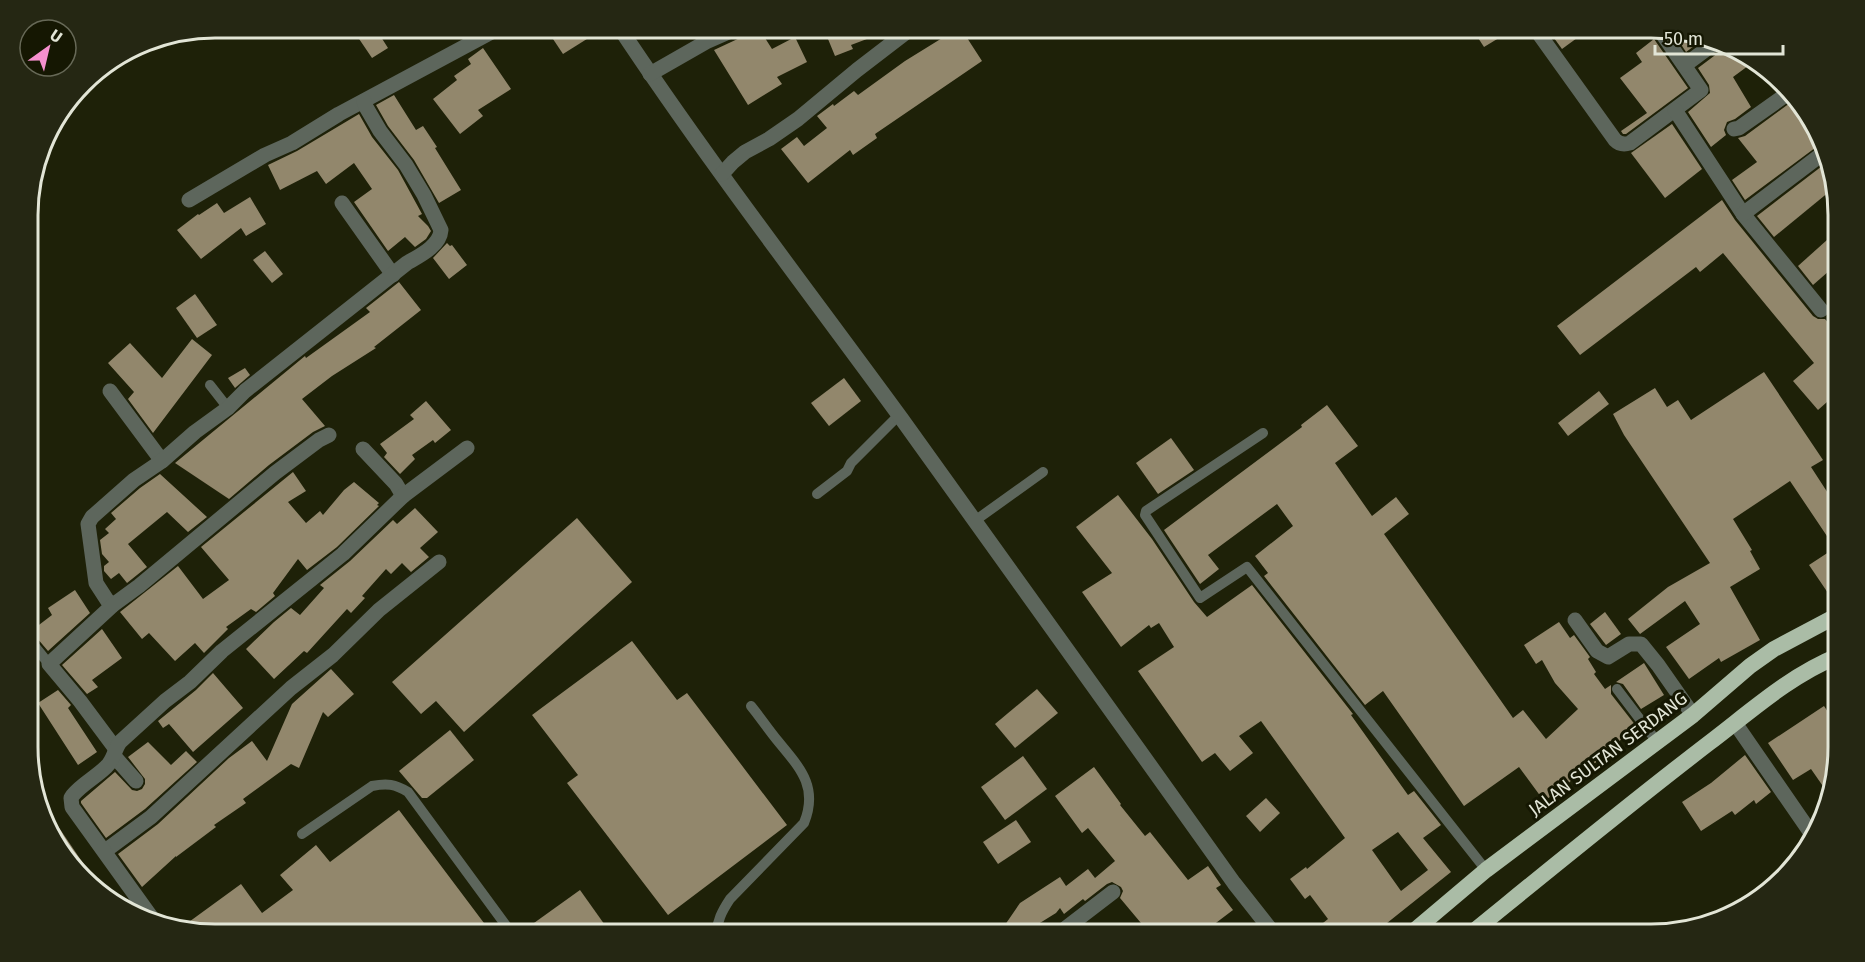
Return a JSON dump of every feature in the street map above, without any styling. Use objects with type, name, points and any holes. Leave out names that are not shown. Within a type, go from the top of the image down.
[{"type":"highway","name":"JALAN SULTAN SERDANG","points":[[1422,924],[1486,870],[1658,743],[1758,660],[1796,636],[1828,620]]},
{"type":"highway","points":[[1483,924],[1748,711],[1777,691],[1828,662]]},
{"type":"street","points":[[189,200],[265,155],[292,143],[339,114],[481,38]]},
{"type":"street","points":[[626,38],[722,174],[976,520],[1234,883],[1266,924]]},
{"type":"street","points":[[650,74],[715,38]]},
{"type":"street","points":[[722,174],[745,152],[798,119],[899,38]]},
{"type":"street","points":[[1542,38],[1618,142],[1623,144],[1630,143],[1701,90],[1666,39]]},
{"type":"street","points":[[1685,65],[1708,48]]},
{"type":"street","points":[[1734,129],[1739,128],[1783,97]]},
{"type":"street","points":[[113,605],[96,583],[88,524],[95,514],[134,480],[162,461],[195,432],[228,408],[407,263],[429,249],[441,232],[424,195],[406,165],[380,131],[364,101]]},
{"type":"street","points":[[1675,110],[1743,214],[1821,310]]},
{"type":"street","points":[[1743,214],[1817,158]]},
{"type":"street","points":[[342,203],[393,275]]},
{"type":"street","points":[[110,391],[162,461]]},
{"type":"street","points":[[136,781],[80,701],[49,664],[113,605],[275,473],[329,435]]},
{"type":"street","points":[[147,910],[72,807],[71,798],[75,792],[106,767],[120,742],[165,701],[190,682],[222,651],[343,554],[403,496],[467,448]]},
{"type":"street","points":[[363,449],[396,484],[403,496]]},
{"type":"street","points":[[105,851],[152,817],[291,688],[333,655],[379,610],[439,562]]},
{"type":"street","points":[[1575,620],[1602,655],[1608,657],[1629,644],[1641,644],[1693,715]]},
{"type":"street","points":[[1735,723],[1808,828]]},
{"type":"street","points":[[1071,924],[1113,892]]},
{"type":"lane","points":[[210,385],[228,408]]},
{"type":"lane","points":[[817,494],[847,471],[851,463],[899,415]]},
{"type":"lane","points":[[1263,433],[1146,511],[1145,515],[1200,598],[1247,567],[1486,870]]},
{"type":"lane","points":[[976,520],[1043,472]]},
{"type":"lane","points":[[38,650],[49,664]]},
{"type":"lane","points":[[1617,689],[1658,743]]},
{"type":"lane","points":[[718,924],[720,914],[730,899],[804,823],[809,811],[810,800],[807,784],[799,766],[751,706]]},
{"type":"lane","points":[[302,834],[372,786],[383,783],[399,787],[408,792],[505,924]]},
{"type":"building","points":[[358,38],[382,38],[388,48],[372,58]]},
{"type":"building","points":[[552,38],[588,38],[563,54]]},
{"type":"building","points":[[740,38],[765,38],[772,49],[795,38],[807,62],[777,77],[782,84],[748,105],[714,50]]},
{"type":"building","points":[[870,38],[851,45],[853,49],[835,56],[828,39]]},
{"type":"building","points":[[942,38],[967,38],[982,61],[875,134],[877,138],[853,155],[850,150],[808,183],[781,149],[797,137],[804,146],[827,128],[817,116],[854,91],[858,95],[905,61]]},
{"type":"building","points":[[1478,38],[1499,38],[1484,47]]},
{"type":"building","points":[[1554,38],[1577,38],[1562,49]]},
{"type":"building","points":[[1654,39],[1688,88],[1623,134],[1621,131],[1647,113],[1620,78],[1642,62],[1636,53]]},
{"type":"building","points":[[1678,40],[1697,44],[1686,52]]},
{"type":"building","points":[[483,48],[511,89],[478,110],[483,116],[460,134],[433,99],[457,80],[454,76],[471,64],[468,59]]},
{"type":"building","points":[[1720,52],[1747,67],[1733,77],[1751,107],[1727,122],[1724,130],[1726,135],[1711,147],[1688,112],[1710,93],[1709,85],[1698,68]]},
{"type":"building","points":[[394,95],[416,130],[423,126],[461,190],[439,203],[414,160],[388,126],[376,105]]},
{"type":"building","points":[[1789,104],[1804,126],[1814,148],[1745,200],[1732,180],[1757,162],[1738,138],[1745,136]]},
{"type":"building","points":[[359,114],[372,137],[398,170],[422,214],[418,216],[431,231],[426,239],[415,247],[405,237],[388,251],[354,202],[372,189],[354,163],[326,184],[317,171],[280,190],[268,165],[297,151]]},
{"type":"building","points":[[1672,124],[1702,169],[1665,198],[1631,153]]},
{"type":"building","points":[[1820,167],[1826,194],[1774,237],[1757,216]]},
{"type":"building","points":[[250,197],[266,224],[246,236],[241,228],[201,259],[177,230],[217,203],[224,213]]},
{"type":"building","points":[[1722,200],[1735,220],[1813,316],[1825,319],[1828,322],[1828,403],[1818,410],[1793,381],[1814,363],[1723,253],[1700,272],[1696,267],[1580,355],[1557,326]]},
{"type":"building","points":[[1828,239],[1828,272],[1813,285],[1798,266]]},
{"type":"building","points":[[447,243],[452,245],[467,265],[449,279],[433,258]]},
{"type":"building","points":[[265,251],[283,274],[272,283],[253,260]]},
{"type":"building","points":[[399,282],[421,310],[374,347],[376,348],[332,376],[302,399],[325,426],[313,432],[269,465],[229,499],[175,463],[305,356],[306,358],[370,312],[366,308]]},
{"type":"building","points":[[195,294],[217,325],[197,338],[176,308]]},
{"type":"building","points":[[192,339],[212,355],[153,433],[128,399],[134,392],[108,363],[130,343],[162,378]]},
{"type":"building","points":[[245,368],[250,375],[235,388],[228,378]]},
{"type":"building","points":[[1764,372],[1823,460],[1811,467],[1828,493],[1828,538],[1790,481],[1733,519],[1752,550],[1750,551],[1760,569],[1730,587],[1760,640],[1721,662],[1719,658],[1689,679],[1666,647],[1700,624],[1685,601],[1640,634],[1628,619],[1668,587],[1710,563],[1624,435],[1613,414],[1655,388],[1667,407],[1678,400],[1691,420]]},
{"type":"building","points":[[844,378],[861,401],[829,426],[811,403]]},
{"type":"building","points":[[1599,391],[1609,404],[1568,436],[1558,423]]},
{"type":"building","points":[[426,401],[451,430],[435,443],[433,440],[412,455],[415,459],[400,474],[384,457],[387,453],[380,444],[414,419],[410,415]]},
{"type":"building","points":[[1327,405],[1358,446],[1335,463],[1372,516],[1396,497],[1409,514],[1384,534],[1513,718],[1523,710],[1546,739],[1578,709],[1555,683],[1542,660],[1536,664],[1524,645],[1559,622],[1570,638],[1574,635],[1590,657],[1588,659],[1596,672],[1594,674],[1605,689],[1611,685],[1611,694],[1636,726],[1583,774],[1580,771],[1566,786],[1544,801],[1519,767],[1464,806],[1383,691],[1365,705],[1264,576],[1268,573],[1255,556],[1293,526],[1277,504],[1208,555],[1219,569],[1200,584],[1164,530],[1302,427],[1301,425]]},
{"type":"building","points":[[1171,438],[1194,470],[1158,494],[1136,463]]},
{"type":"building","points":[[293,472],[306,491],[288,502],[306,523],[320,511],[323,515],[344,490],[354,482],[379,503],[377,505],[379,506],[337,547],[307,570],[298,559],[273,593],[275,596],[256,612],[251,609],[226,627],[228,629],[204,653],[195,643],[175,661],[149,633],[142,639],[120,612],[178,566],[203,599],[229,580],[201,547]]},
{"type":"building","points":[[160,474],[207,517],[188,532],[167,512],[128,544],[147,567],[127,583],[119,573],[111,579],[104,571],[104,566],[109,562],[102,554],[100,540],[109,533],[105,529],[116,519],[111,513]]},
{"type":"building","points":[[1118,495],[1207,617],[1252,585],[1353,714],[1351,715],[1408,795],[1414,791],[1441,825],[1423,838],[1451,872],[1386,924],[1322,924],[1328,919],[1310,895],[1305,899],[1290,879],[1306,867],[1307,869],[1345,838],[1261,721],[1239,736],[1253,753],[1230,771],[1215,753],[1202,762],[1138,671],[1174,647],[1159,623],[1151,628],[1149,625],[1121,647],[1082,592],[1112,573],[1076,527]],"holes":[[[1398,832],[1428,870],[1401,891],[1372,850]]]},
{"type":"building","points":[[415,508],[438,532],[420,548],[429,557],[411,572],[402,563],[391,574],[386,569],[362,596],[365,598],[351,613],[347,609],[307,653],[304,651],[274,679],[246,649],[291,608],[300,615],[324,588],[320,585],[350,561],[393,520],[397,524]]},
{"type":"building","points":[[577,518],[632,582],[464,732],[436,701],[421,714],[392,682]]},
{"type":"building","points":[[1828,553],[1828,593],[1809,565]]},
{"type":"building","points":[[75,590],[90,613],[48,651],[38,639],[38,626],[52,615],[48,608]]},
{"type":"building","points":[[1605,612],[1621,634],[1606,645],[1590,624]]},
{"type":"building","points":[[102,629],[122,658],[92,680],[98,687],[87,694],[62,665]]},
{"type":"building","points":[[632,641],[677,700],[687,693],[787,825],[668,915],[567,783],[578,775],[532,715]]},
{"type":"building","points":[[1644,663],[1664,695],[1641,709],[1623,684],[1616,682]]},
{"type":"building","points":[[331,669],[354,694],[328,717],[323,712],[299,768],[291,764],[243,799],[246,803],[214,825],[216,827],[176,856],[142,887],[118,854],[158,824],[229,758],[252,741],[267,761],[292,704]]},
{"type":"building","points":[[213,673],[243,708],[193,752],[169,724],[163,728],[158,721]]},
{"type":"building","points":[[1037,689],[1058,713],[1015,748],[995,724]]},
{"type":"building","points":[[58,690],[71,705],[68,708],[97,752],[78,765],[38,703]]},
{"type":"building","points":[[1824,706],[1828,712],[1828,747],[1823,786],[1811,769],[1793,780],[1768,743]]},
{"type":"building","points":[[450,730],[474,760],[427,798],[422,798],[399,771]]},
{"type":"building","points":[[148,742],[171,765],[186,751],[197,762],[145,809],[106,838],[81,801],[115,772],[132,790],[142,789],[145,779],[128,757]]},
{"type":"building","points":[[1745,755],[1771,792],[1756,804],[1754,800],[1735,815],[1732,811],[1701,831],[1682,802],[1711,783]]},
{"type":"building","points":[[1023,756],[1047,789],[1005,820],[981,787]]},
{"type":"building","points":[[1094,767],[1145,836],[1150,832],[1188,880],[1208,866],[1221,885],[1216,888],[1233,910],[1215,924],[1142,924],[1120,898],[1123,891],[1121,887],[1112,882],[1085,901],[1083,899],[1064,914],[1060,908],[1038,924],[1006,924],[1020,903],[1060,877],[1066,886],[1088,869],[1095,878],[1115,861],[1088,828],[1082,833],[1055,796]]},
{"type":"building","points":[[1266,798],[1280,813],[1260,832],[1246,816]]},
{"type":"building","points":[[399,810],[485,924],[189,922],[241,884],[262,913],[293,890],[280,875],[316,845],[330,862]]},
{"type":"building","points":[[52,818],[87,869],[67,846]]},
{"type":"building","points":[[1016,820],[1031,842],[998,864],[983,842]]},
{"type":"building","points":[[580,890],[604,924],[533,924]]}]
